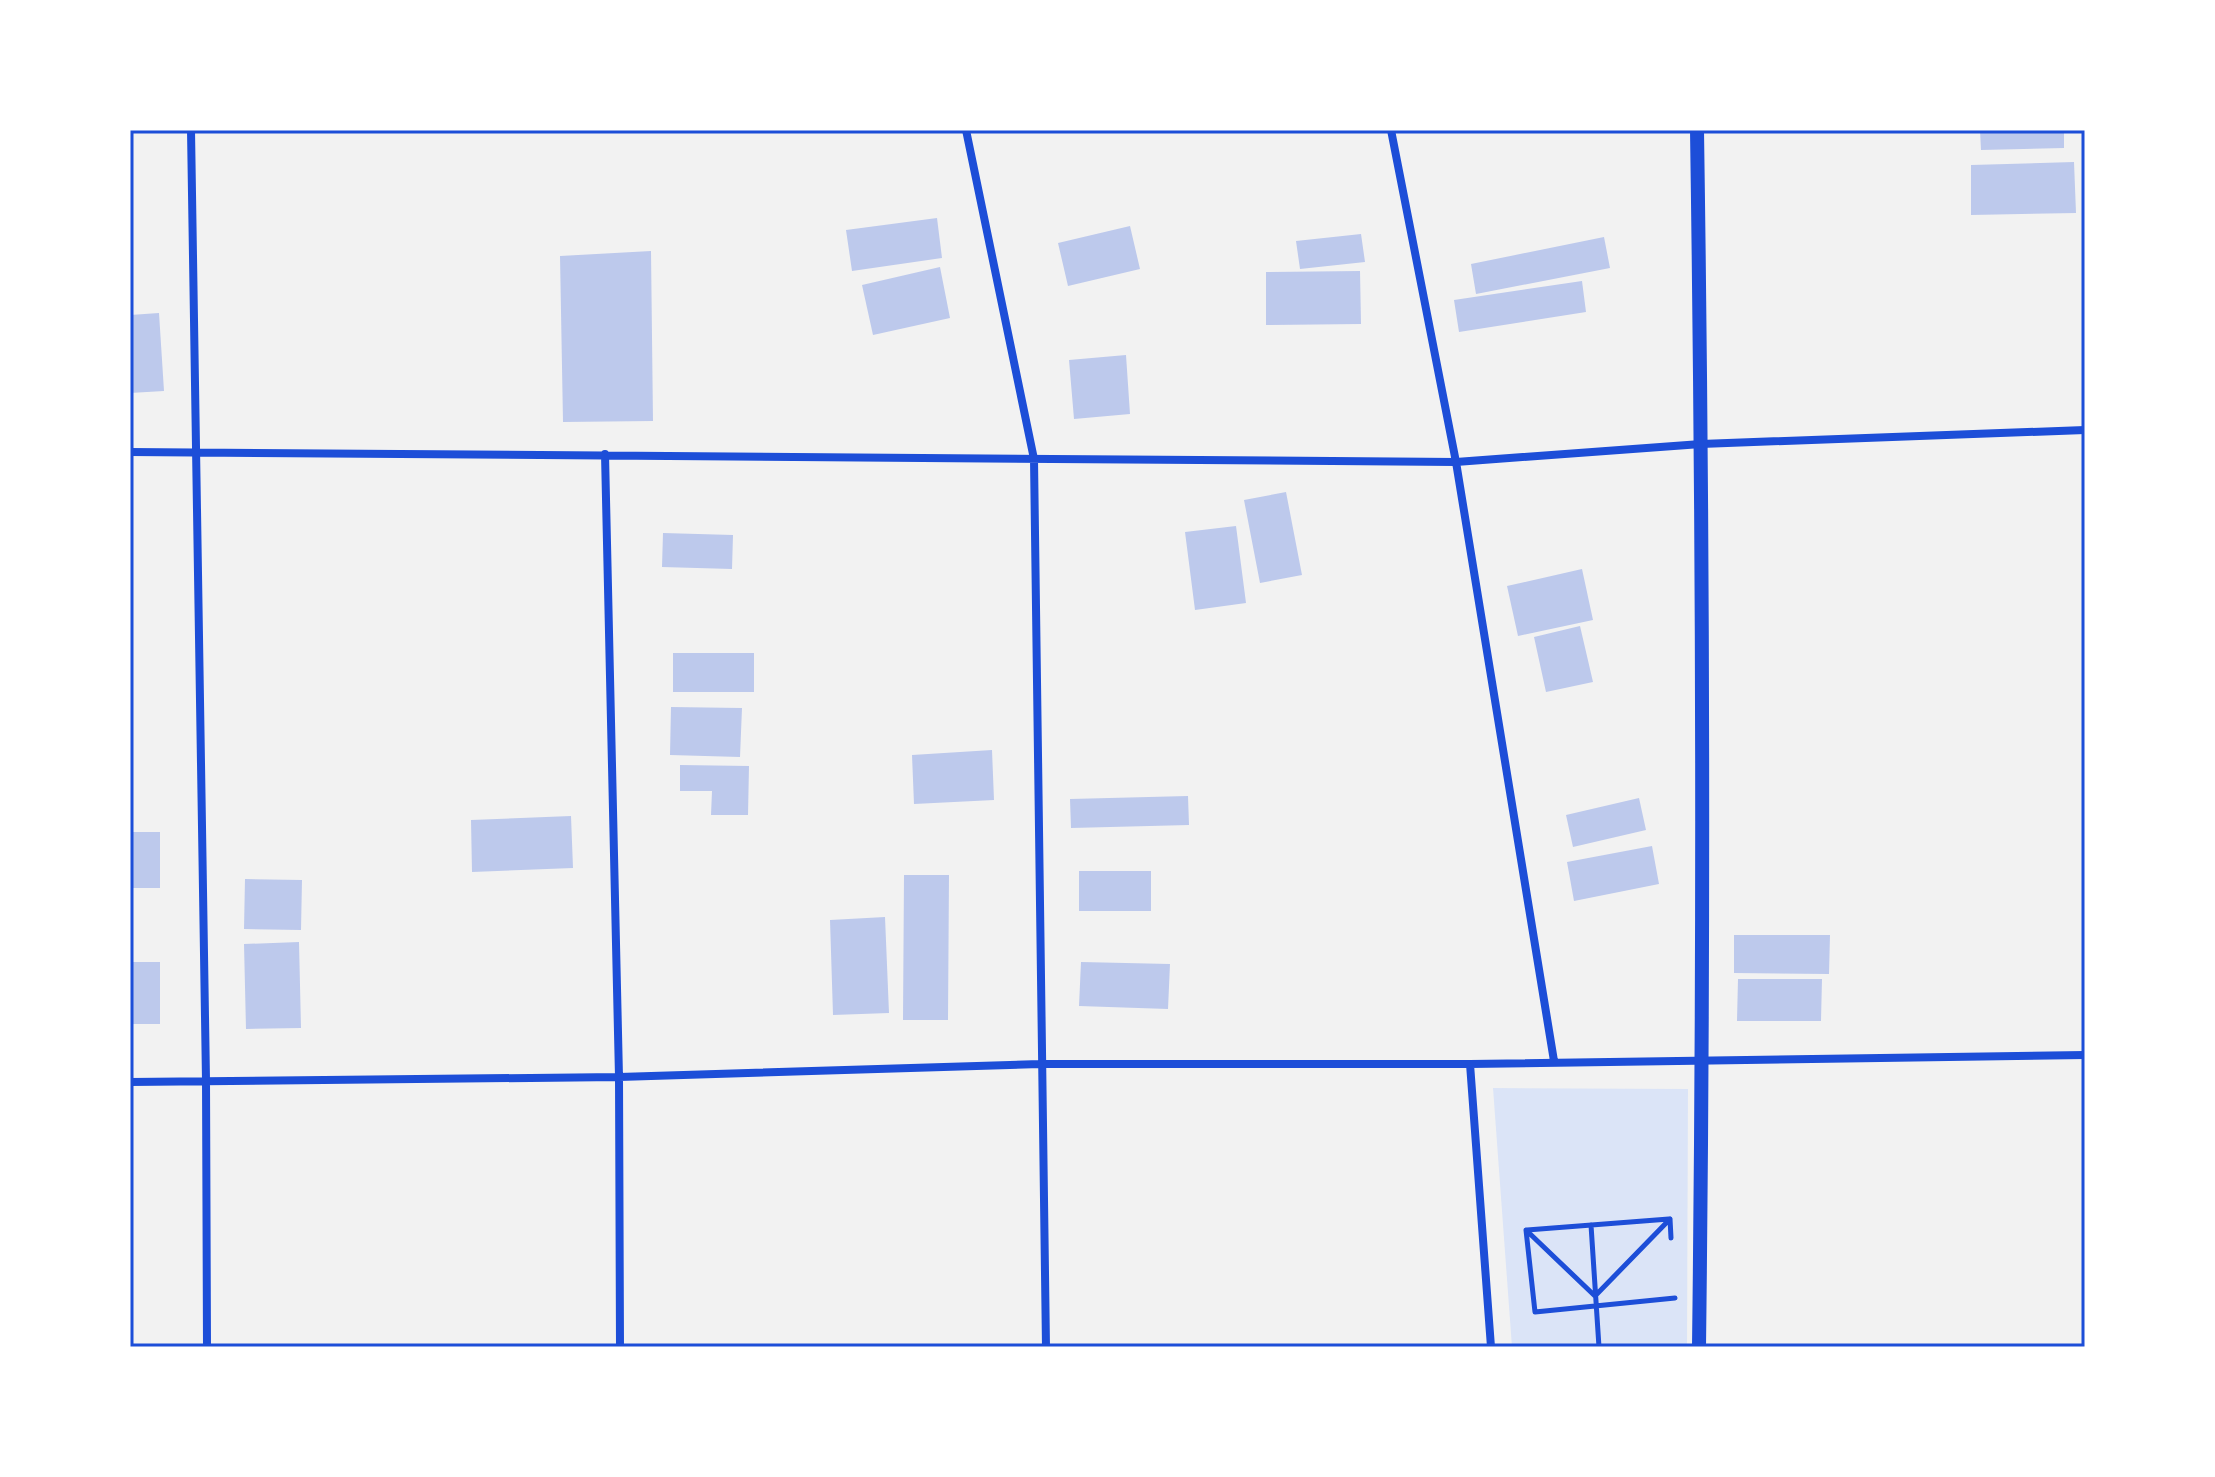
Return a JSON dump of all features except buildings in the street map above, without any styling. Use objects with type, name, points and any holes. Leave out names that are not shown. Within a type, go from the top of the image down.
[{"type":"street","points":[[191,130],[206,1080],[207,1347]]},
{"type":"street","points":[[966,130],[1034,459],[1046,1347]]},
{"type":"street","points":[[1391,130],[1456,462],[1554,1061]]},
{"type":"street","points":[[1697,130],[1703,1060],[1699,1347]]},
{"type":"street","points":[[130,452],[1456,462],[1701,444],[2085,430]]},
{"type":"street","points":[[605,454],[619,1077],[620,1347]]},
{"type":"street","points":[[130,1082],[619,1077],[1040,1064],[1470,1064],[2085,1055]]},
{"type":"street","points":[[1470,1064],[1491,1347]]},
{"type":"path","points":[[1526,1230],[1670,1219]]},
{"type":"path","points":[[1670,1219],[1672,1251]]},
{"type":"path","points":[[1595,1296],[1670,1219]]},
{"type":"path","points":[[1591,1225],[1599,1347]]},
{"type":"path","points":[[1526,1230],[1595,1296]]},
{"type":"path","points":[[1526,1230],[1535,1312],[1676,1298]]},
{"type":"shaded area","points":[[1493,1088],[1688,1089],[1687,1347],[1512,1347]]}]
